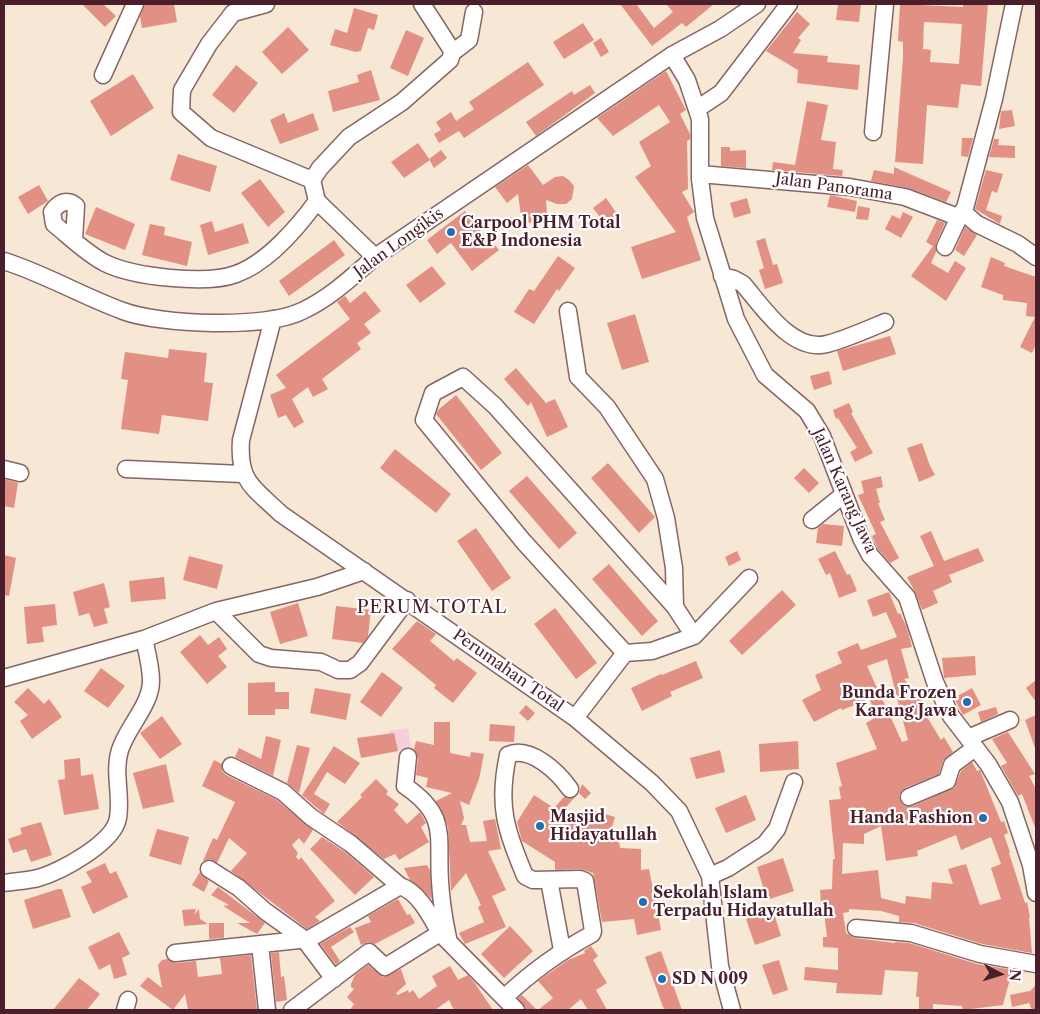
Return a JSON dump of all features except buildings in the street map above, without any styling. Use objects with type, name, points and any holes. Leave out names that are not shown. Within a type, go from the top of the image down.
[{"type":"street","points":[[103,75],[134,4]]},
{"type":"street","points":[[266,4],[227,9],[210,44],[182,90],[182,112],[194,126],[211,138],[312,180]]},
{"type":"street","points":[[422,4],[452,53]]},
{"type":"street","name":"Jalan Longikis","points":[[4,253],[10,263],[139,317],[217,322],[288,317],[302,312],[325,298],[375,257],[672,55],[720,29],[757,4]]},
{"type":"street","points":[[697,109],[721,93],[789,4]]},
{"type":"street","points":[[873,132],[885,4]]},
{"type":"street","points":[[946,247],[961,214],[980,154],[1014,4]]},
{"type":"street","points":[[375,257],[317,201],[312,180],[320,168],[350,137],[402,102],[450,60],[452,53],[469,40],[474,12]]},
{"type":"street","name":"Jalan Karang Jawa","points":[[672,55],[687,80],[697,109],[702,134],[700,174],[705,218],[736,319],[765,375],[807,411],[822,436],[843,495],[870,554],[907,597],[935,682],[951,716],[1000,782],[1010,802],[1031,864],[1036,893]]},
{"type":"street","name":"Jalan Panorama","points":[[700,174],[771,178],[850,187],[905,197],[955,216],[961,214],[976,224],[1018,244],[1036,257]]},
{"type":"street","points":[[74,240],[105,263],[128,271],[175,278],[212,279],[237,274],[256,262],[299,226],[317,201]]},
{"type":"street","points":[[722,276],[743,284],[786,333],[809,343],[825,345],[885,322]]},
{"type":"street","points":[[568,311],[578,377],[607,407],[655,479],[666,518],[674,568],[675,607]]},
{"type":"street","points":[[126,469],[242,474],[241,440],[273,319]]},
{"type":"street","points":[[625,653],[523,541],[424,420],[433,393],[463,377],[495,406],[675,607],[694,636]]},
{"type":"street","points":[[4,469],[20,473]]},
{"type":"street","name":"Perumahan Total","points":[[242,474],[281,514],[576,718],[652,783],[679,811],[710,876],[720,966],[732,1010]]},
{"type":"street","points":[[812,520],[843,495]]},
{"type":"street","points":[[4,678],[144,639],[216,611],[317,588],[364,571]]},
{"type":"street","points":[[576,718],[625,653],[652,651],[694,636],[749,578]]},
{"type":"street","points":[[216,611],[259,654],[270,658],[321,662],[338,670],[350,670],[360,663],[407,600]]},
{"type":"street","points":[[4,883],[38,878],[59,869],[94,848],[111,834],[118,820],[118,756],[130,726],[147,698],[151,682],[144,639]]},
{"type":"street","points":[[909,797],[947,781],[952,765],[971,743],[1010,720]]},
{"type":"street","points":[[504,998],[528,975],[562,950],[593,933],[587,884],[580,879],[533,880],[525,876],[506,827],[503,808],[504,781],[508,755],[522,752],[534,758],[560,774],[570,789]]},
{"type":"street","points":[[408,757],[405,786],[424,802],[434,815],[441,838],[440,881],[444,937]]},
{"type":"street","points":[[231,766],[283,792],[311,817],[351,844],[400,886],[410,890],[444,937],[516,1010]]},
{"type":"street","points":[[710,876],[718,874],[765,844],[777,828],[794,782]]},
{"type":"street","points":[[209,869],[239,888],[265,911],[304,939],[334,979]]},
{"type":"street","points":[[548,880],[562,950]]},
{"type":"street","points":[[175,953],[309,939],[400,886]]},
{"type":"street","points":[[856,928],[911,933],[980,954],[1036,964]]},
{"type":"street","points":[[292,1010],[369,952],[386,967],[444,937]]},
{"type":"street","points":[[260,944],[267,1010]]},
{"type":"shaded area","points":[[408,728],[411,749],[392,752],[389,731]]},
{"type":"place","name":"Carpool PHM Total E&P Indonesia","points":[[451,232]]},
{"type":"place","name":"Bunda Frozen Karang Jawa","points":[[967,702]]},
{"type":"place","name":"Handa Fashion","points":[[983,818]]},
{"type":"place","name":"Masjid Hidayatullah","points":[[540,826]]},
{"type":"place","name":"Sekolah Islam Terpadu Hidayatullah","points":[[643,902]]},
{"type":"place","name":"SD N 009","points":[[662,979]]},
{"type":"district","name":"PERUM TOTAL","points":[[432,608]]}]
